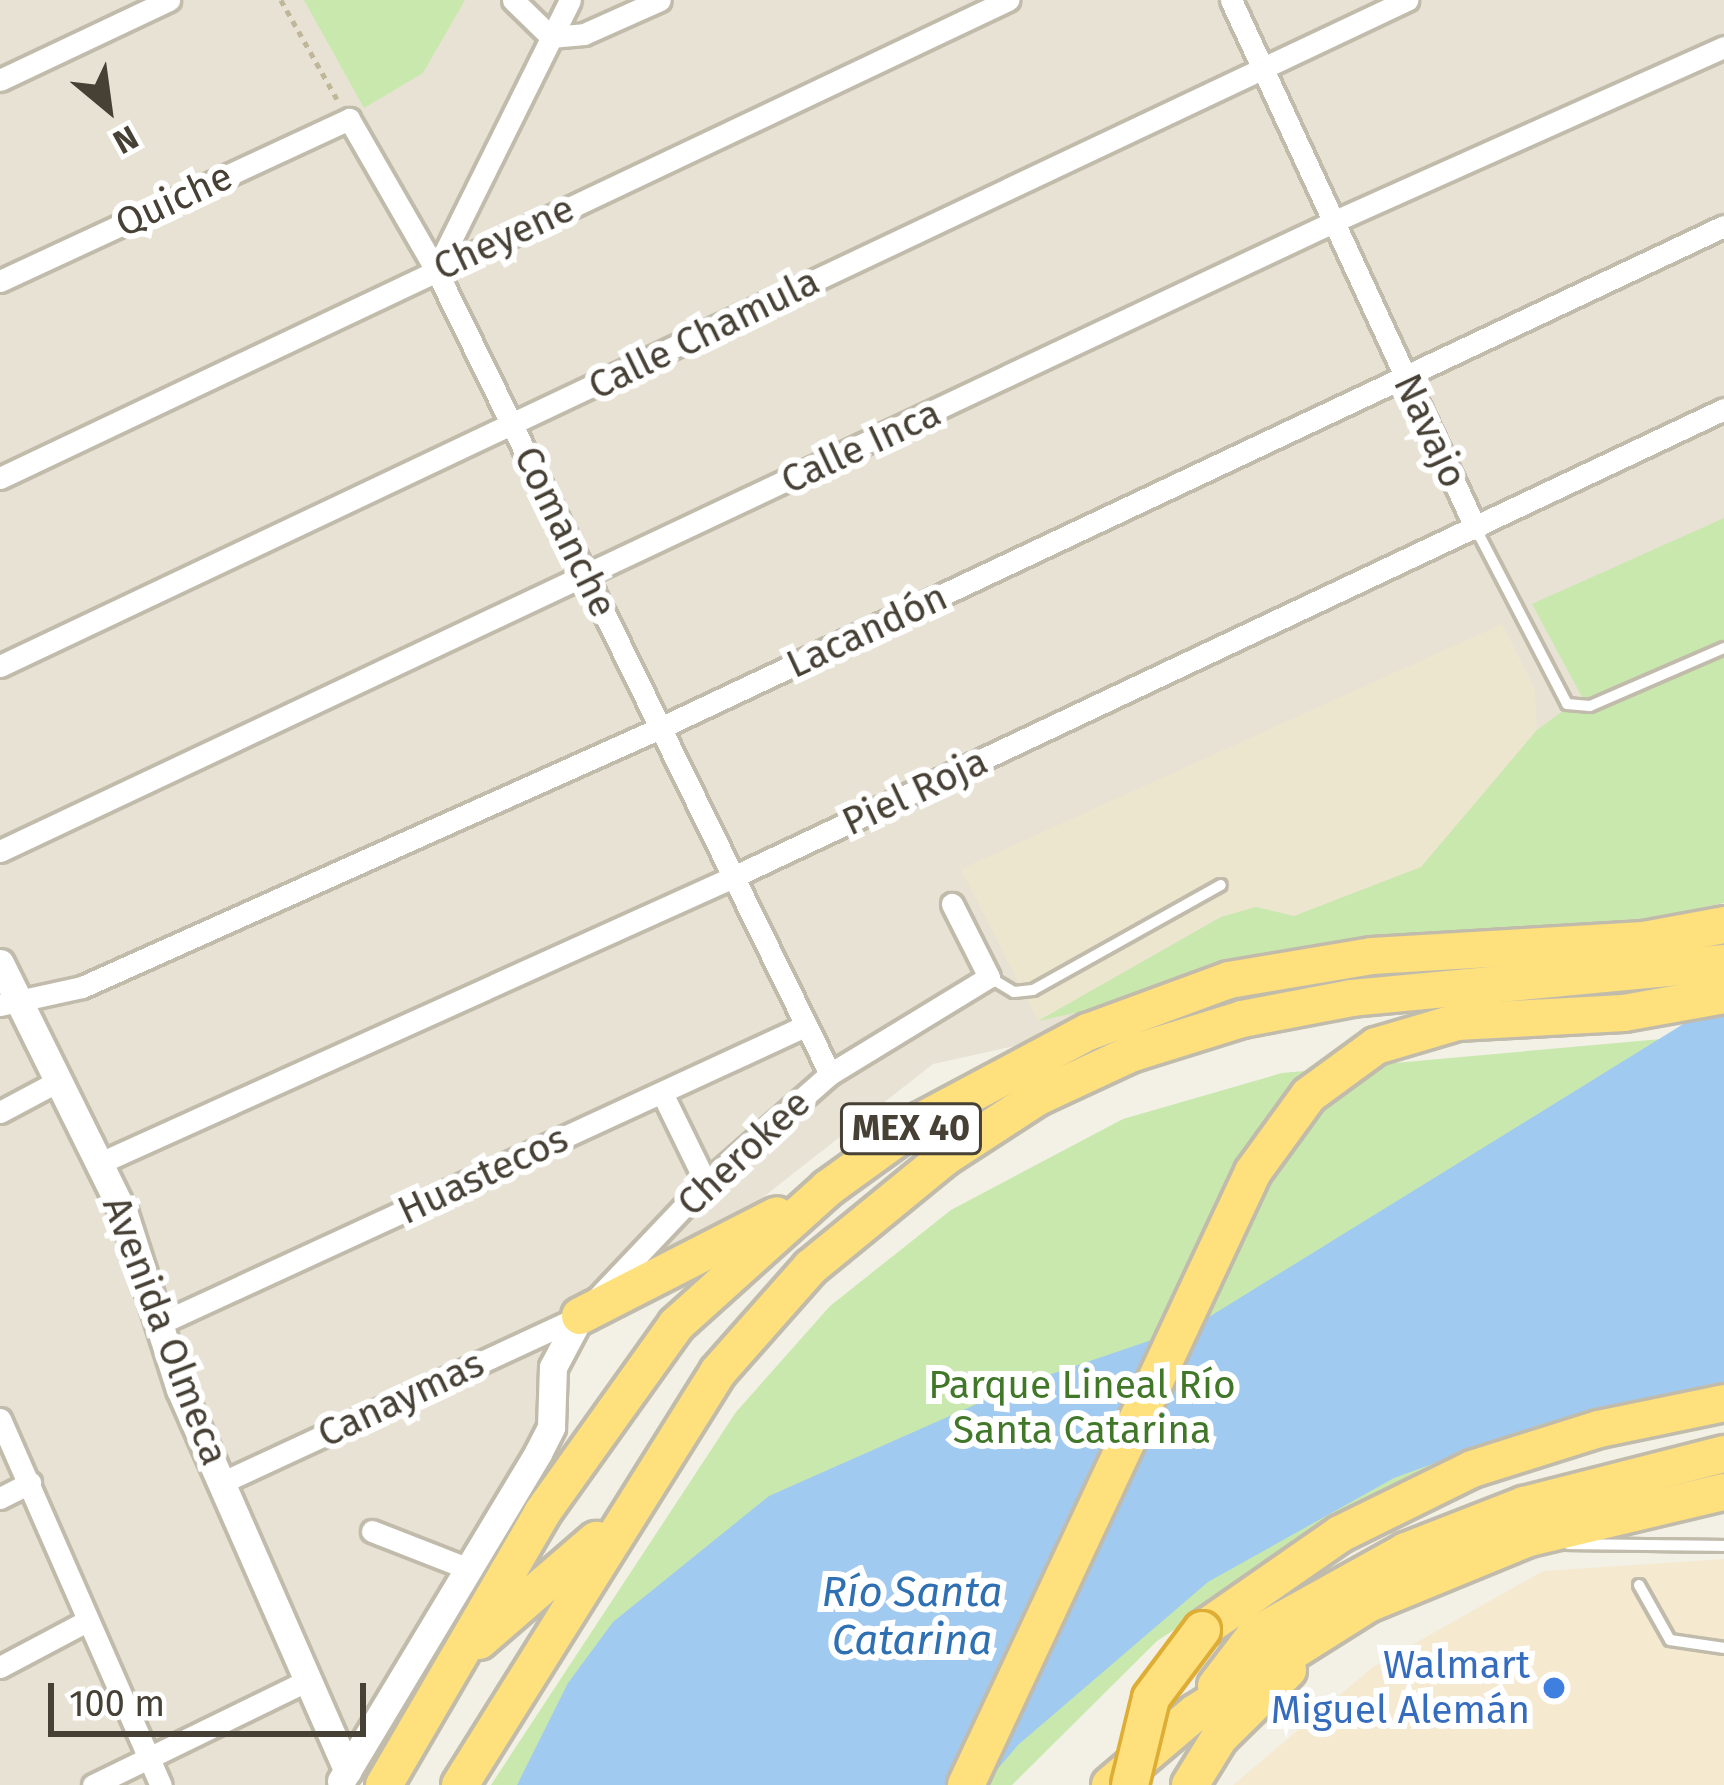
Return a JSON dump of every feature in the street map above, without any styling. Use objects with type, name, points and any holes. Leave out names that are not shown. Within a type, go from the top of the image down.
[{"type":"highway","name":"MEX 40","points":[[384,1785],[554,1496],[676,1325],[828,1188],[993,1079],[1088,1032],[1229,980],[1372,956],[1644,940],[1724,925]]},
{"type":"highway","name":"MEX 40","points":[[460,1785],[622,1518],[718,1372],[811,1267],[944,1158],[1038,1097],[1133,1053],[1241,1018],[1352,998],[1724,963]]},
{"type":"highway","points":[[966,1785],[1253,1172],[1309,1095],[1376,1046],[1457,1022],[1624,1012],[1724,995]]},
{"type":"highway","points":[[580,1316],[828,1188]]},
{"type":"highway","points":[[1130,1785],[1151,1698],[1202,1630],[1340,1534],[1472,1469],[1598,1429],[1724,1403]]},
{"type":"highway","points":[[1196,1713],[1255,1635],[1406,1551],[1524,1505],[1724,1454]]},
{"type":"highway","points":[[1110,1785],[1196,1713],[1337,1623],[1529,1538],[1724,1492]]},
{"type":"highway","points":[[457,1660],[622,1518]]},
{"type":"highway","points":[[1190,1785],[1219,1738],[1337,1623]]},
{"type":"street","points":[[0,80],[169,0]]},
{"type":"street","points":[[513,0],[551,37],[584,34],[660,0]]},
{"type":"street","points":[[436,270],[569,0]]},
{"type":"street","name":"Cheyene","points":[[0,478],[1008,0]]},
{"type":"street","name":"Navajo","points":[[1231,0],[1476,529]]},
{"type":"street","name":"Calle Chamula","points":[[0,666],[514,427],[1407,0]]},
{"type":"street","name":"Calle Inca","points":[[0,851],[1335,221],[1724,47]]},
{"type":"street","name":"Comanche","points":[[349,119],[436,270],[830,1074]]},
{"type":"street","name":"Quiche","points":[[0,280],[349,119]]},
{"type":"street","name":"Lacandón","points":[[8,1001],[82,987],[660,728],[1724,226]]},
{"type":"street","name":"Piel Roja","points":[[100,1163],[731,878],[1724,410]]},
{"type":"street","points":[[952,904],[989,976]]},
{"type":"street","name":"Avenida Olmeca","points":[[0,963],[8,1001],[58,1081],[100,1163],[343,1778]]},
{"type":"street","name":"Cherokee","points":[[580,1316],[706,1183],[830,1074],[989,976]]},
{"type":"street","name":"Huastecos","points":[[161,1323],[805,1026]]},
{"type":"street","points":[[0,1112],[58,1081]]},
{"type":"street","points":[[662,1093],[706,1183]]},
{"type":"street","points":[[343,1778],[551,1427],[553,1367],[580,1316]]},
{"type":"street","name":"Canaymas","points":[[223,1482],[580,1316]]},
{"type":"street","points":[[0,1419],[85,1622],[161,1785]]},
{"type":"street","points":[[0,1498],[30,1483]]},
{"type":"street","points":[[372,1531],[469,1569]]},
{"type":"street","points":[[0,1667],[85,1622]]},
{"type":"street","points":[[93,1785],[308,1680]]},
{"type":"lane","name":"Navajo","points":[[1476,529],[1567,704],[1590,706],[1724,648]]},
{"type":"lane","points":[[989,976],[1013,992],[1033,990],[1221,885]]},
{"type":"lane","points":[[1529,1538],[1616,1550],[1724,1546]]},
{"type":"lane","points":[[1639,1585],[1670,1640],[1724,1648]]},
{"type":"path","points":[[281,0],[349,119]]},
{"type":"shaded area","points":[[0,0],[1724,0],[1724,890],[933,1064],[586,1336],[332,1785],[0,1785]]},
{"type":"shaded area","points":[[1502,624],[1535,689],[1537,730],[1421,867],[1294,916],[1256,907],[1221,917],[1038,1021],[961,869]]},
{"type":"shaded area","points":[[1724,1559],[1724,1785],[1233,1785],[1373,1667],[1543,1571]]},
{"type":"green space","points":[[304,0],[465,0],[423,73],[364,108]]},
{"type":"green space","points":[[1724,518],[1724,903],[1562,937],[1322,959],[1038,1021],[1221,917],[1256,907],[1294,916],[1421,867],[1537,730],[1582,697],[1532,604]]},
{"type":"green space","name":"Río Santa Catarina","points":[[1684,1037],[1724,1409],[1471,1467],[1271,1566],[1157,1641],[1012,1785],[491,1785],[736,1412],[830,1306],[951,1210],[1123,1119],[1282,1073]]},
{"type":"water","name":"Río Santa Catarina","points":[[1724,1011],[1724,1387],[1542,1424],[1394,1478],[1208,1582],[1018,1745],[984,1785],[517,1785],[568,1683],[613,1622],[769,1496],[1022,1384],[1196,1325],[1693,1018]]},
{"type":"place","name":"Walmart Miguel Alemán","points":[[1554,1688]]},
{"type":"park label","name":"Parque Lineal Río Santa Catarina","points":[[1082,1408]]}]
